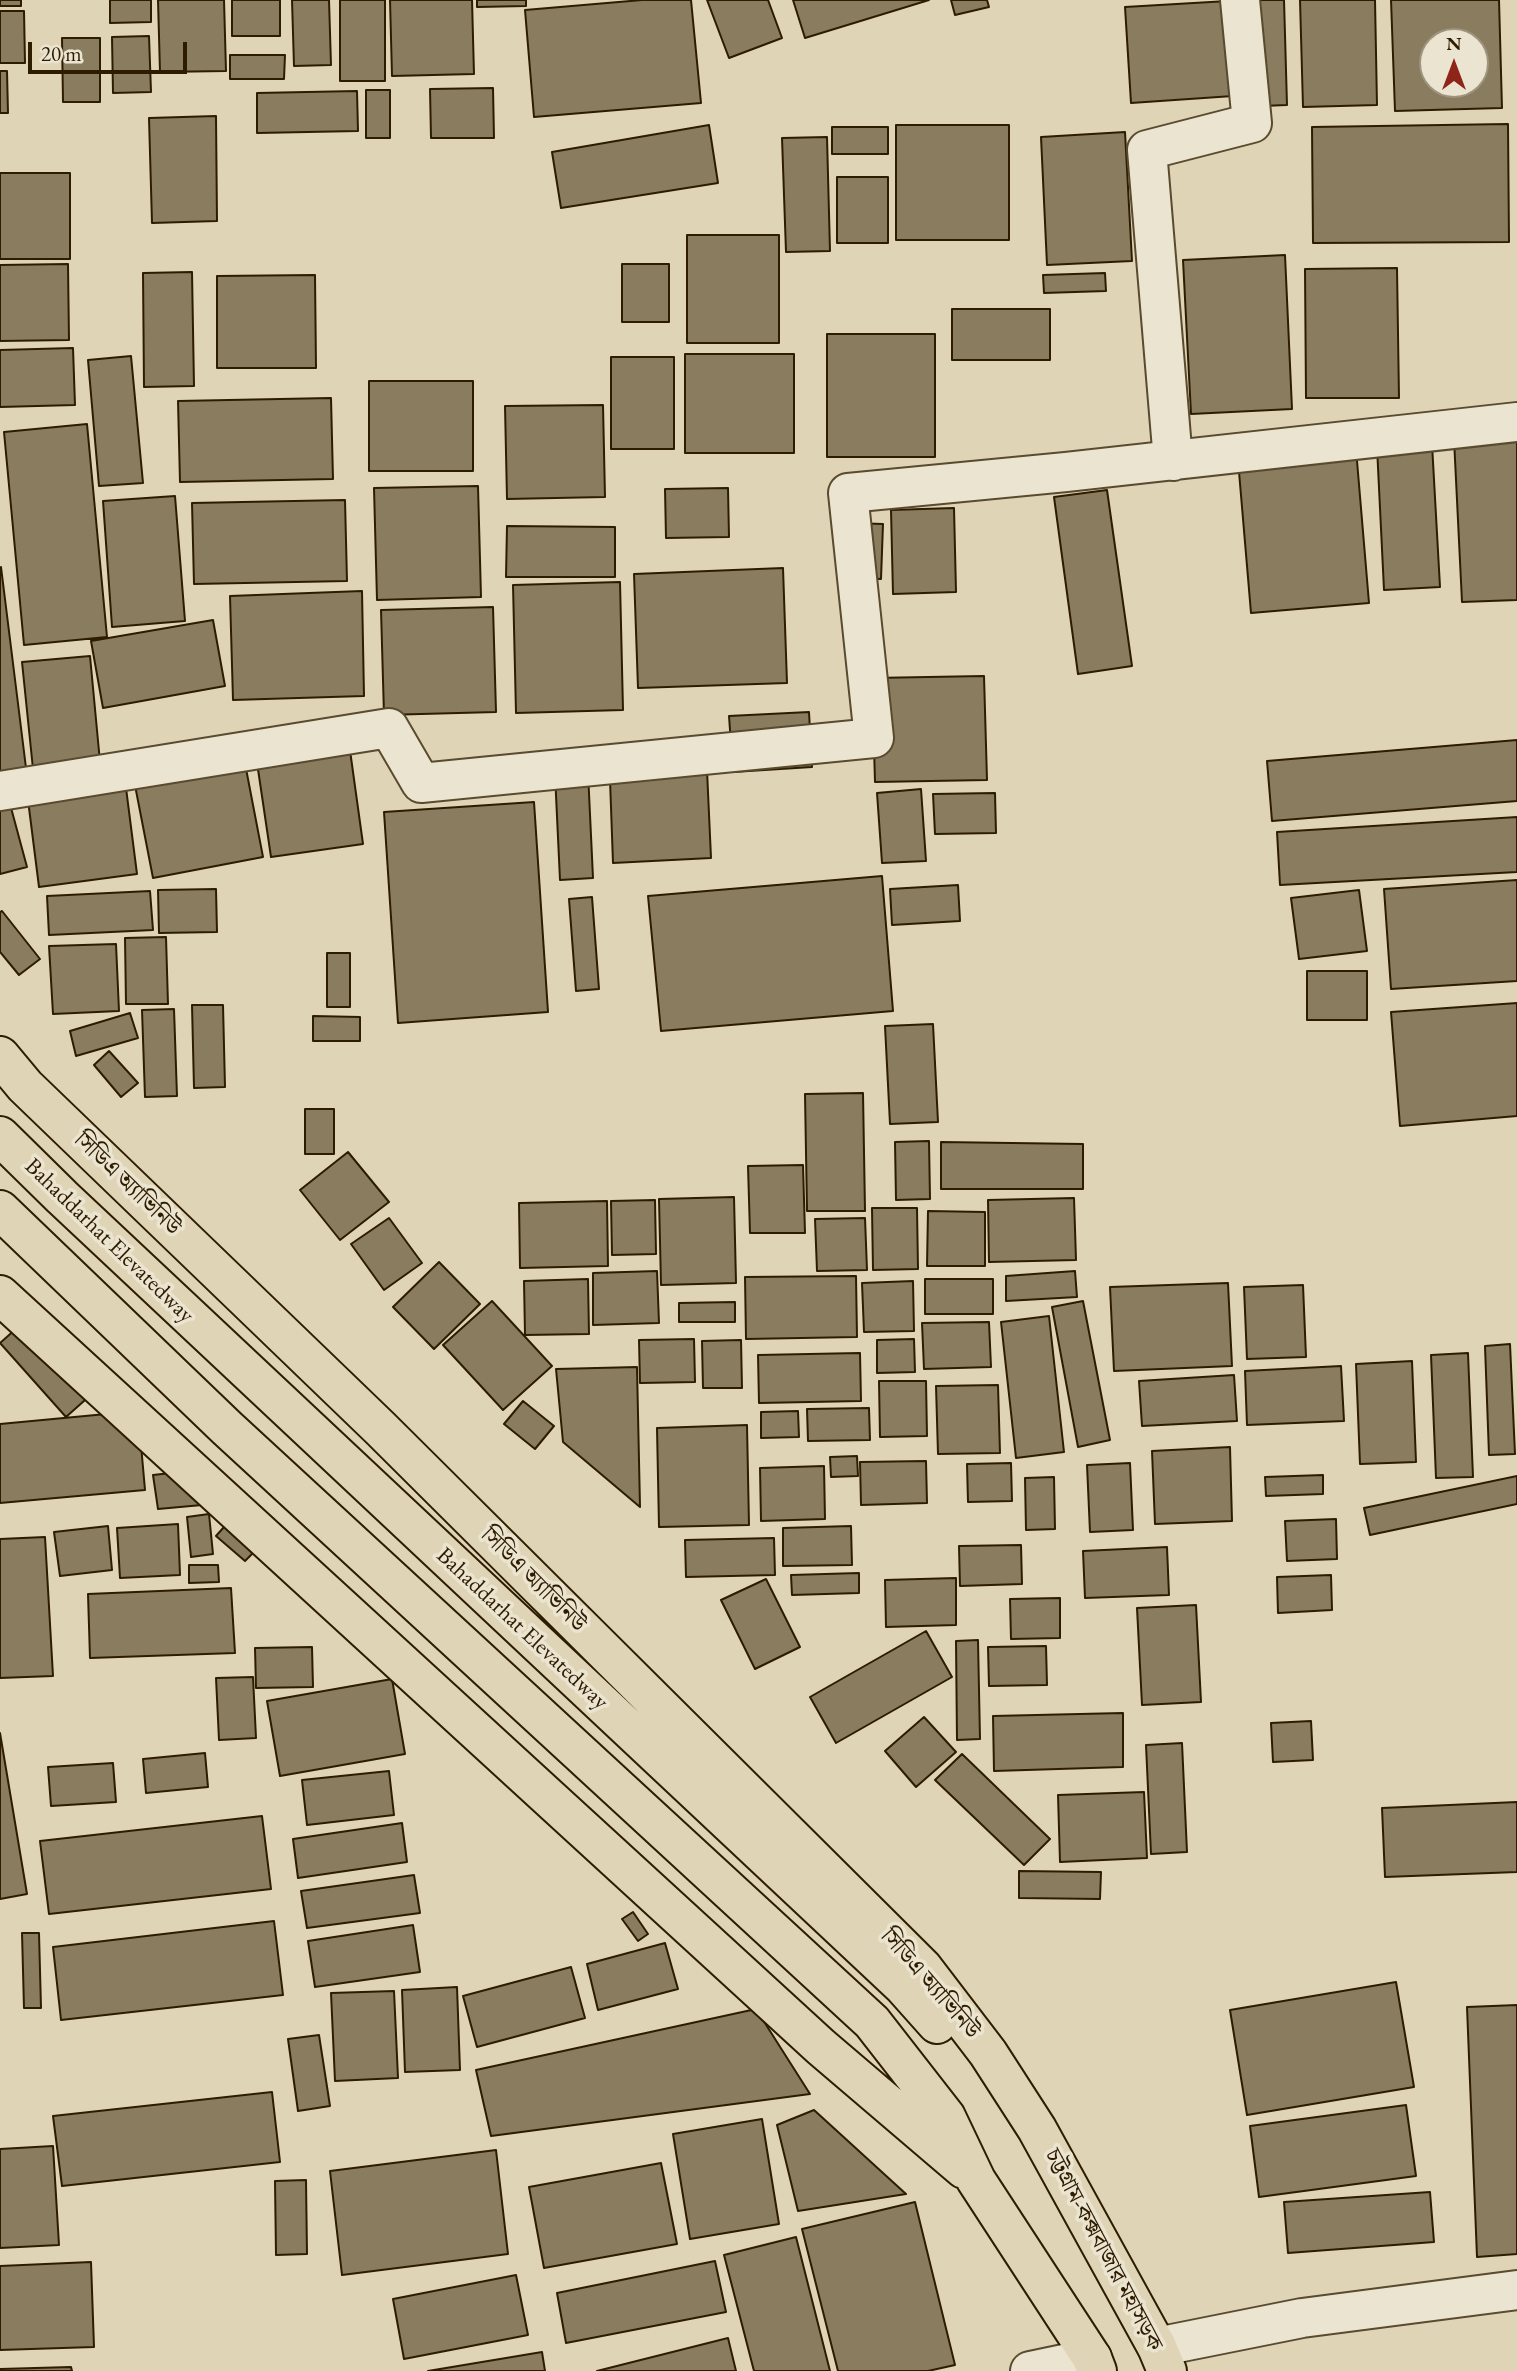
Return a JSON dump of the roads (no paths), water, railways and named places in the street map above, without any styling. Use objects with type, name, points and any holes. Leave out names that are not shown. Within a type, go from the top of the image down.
[{"type":"highway","name":"সিডিএ অ্যাভিনিউ","points":[[0,1055],[25,1086],[380,1428],[923,1968],[988,2053],[1037,2129]]},
{"type":"highway","name":"Bahaddarhat Elevatedway","points":[[0,1136],[904,1987],[976,2068],[1037,2129]]},
{"type":"highway","points":[[0,1210],[237,1438],[872,2022],[946,2117],[976,2179],[1094,2365]]},
{"type":"highway","points":[[0,1295],[821,2047],[976,2179]]},
{"type":"highway","name":"চট্টগ্রাম-কক্সবাজার মহাসড়ক","points":[[1037,2129],[1162,2359]]},
{"type":"street","points":[[1173,461],[1147,150],[1252,123],[1240,0]]},
{"type":"street","points":[[0,791],[388,728],[421,783],[874,737],[848,494],[1517,422]]},
{"type":"street","points":[[1162,2359],[1302,2318],[1517,2290]]},
{"type":"street","points":[[1030,2371],[1094,2365]]}]
